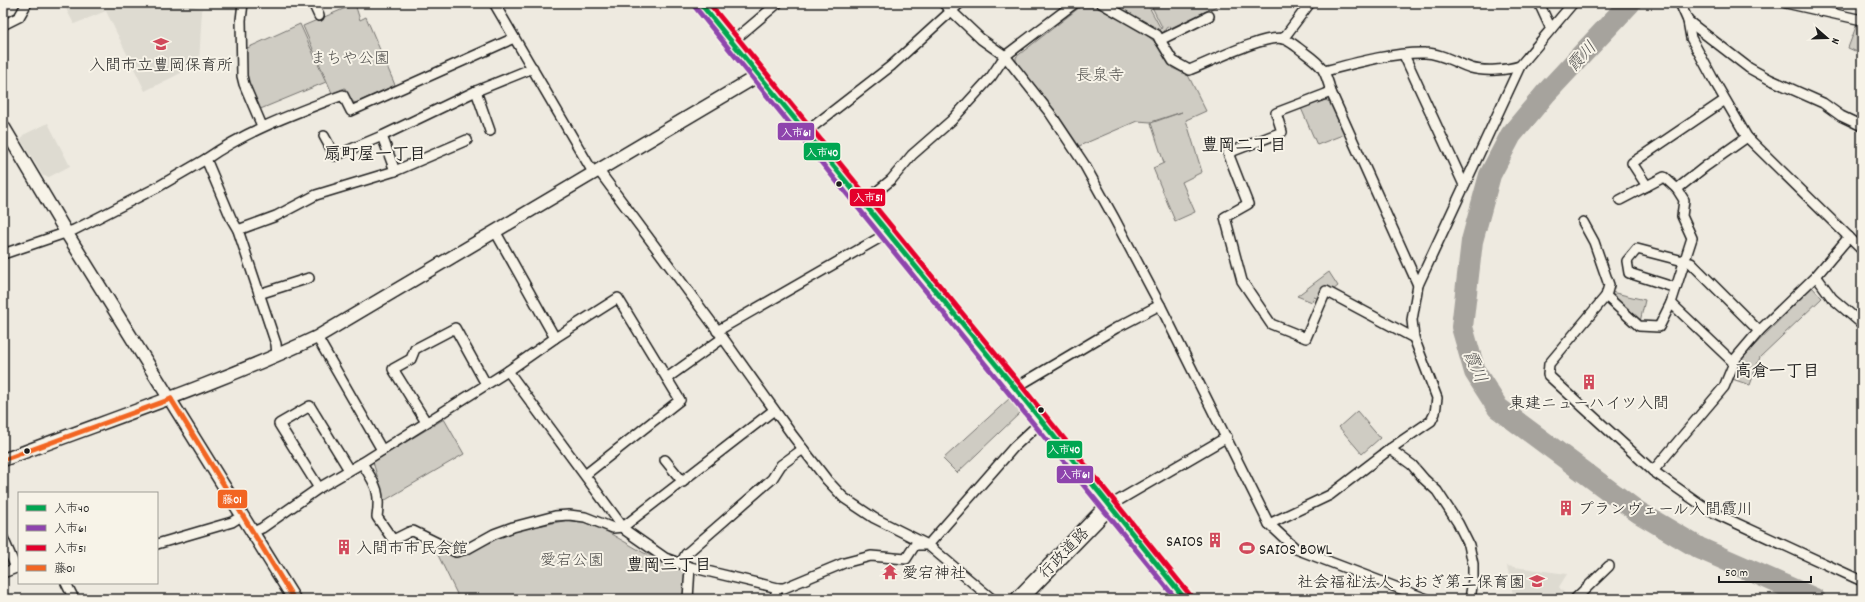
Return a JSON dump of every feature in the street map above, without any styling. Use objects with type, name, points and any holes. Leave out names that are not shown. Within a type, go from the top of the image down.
[{"type":"highway","name":"行政道路","points":[[1019,599],[1109,506]]},
{"type":"highway","points":[[1109,506],[1185,599]]},
{"type":"street","points":[[3,25],[19,17],[27,3]]},
{"type":"street","points":[[243,3],[241,20],[242,76],[262,126]]},
{"type":"street","points":[[313,3],[319,16]]},
{"type":"street","points":[[494,3],[596,172],[723,338],[774,410],[827,480],[844,498],[874,518],[928,545],[992,599]]},
{"type":"street","points":[[700,3],[1015,388],[1109,506],[1227,437]]},
{"type":"street","points":[[732,42],[778,3]]},
{"type":"street","points":[[943,3],[981,39],[1005,56],[1050,113],[1084,164],[1160,305],[1270,524],[1296,549],[1427,599]]},
{"type":"street","points":[[806,132],[891,66],[960,3]]},
{"type":"street","points":[[863,203],[891,180],[912,155],[952,120],[991,77],[1005,56],[1075,3]]},
{"type":"street","points":[[1101,3],[1157,35],[1173,61],[1189,70],[1256,42],[1275,38],[1283,39],[1317,62],[1325,71],[1331,92],[1418,286]]},
{"type":"street","points":[[1283,39],[1310,3]]},
{"type":"street","points":[[1539,3],[1551,29]]},
{"type":"street","points":[[1270,524],[1330,495],[1390,449],[1431,421],[1437,406],[1435,391],[1414,338],[1412,320],[1418,286],[1520,66],[1573,3]]},
{"type":"street","points":[[1680,3],[1688,21],[1691,38],[1747,137],[1862,250]]},
{"type":"street","points":[[1786,3],[1862,20]]},
{"type":"street","points":[[1160,40],[1209,16]]},
{"type":"street","points":[[1688,21],[1749,68],[1769,79],[1823,103],[1841,116],[1862,126]]},
{"type":"street","points":[[3,254],[74,230],[118,209],[206,159],[233,141],[262,126],[343,95],[351,111],[514,38]]},
{"type":"street","points":[[1325,71],[1368,60],[1425,53],[1437,55],[1479,69],[1520,66]]},
{"type":"street","points":[[1404,55],[1464,186]]},
{"type":"street","points":[[324,136],[335,156],[382,136],[476,91],[533,68]]},
{"type":"street","points":[[3,460],[171,399],[277,356],[317,337],[759,75]]},
{"type":"street","points":[[476,91],[490,131]]},
{"type":"street","points":[[1331,92],[1276,113],[1282,132],[1228,153],[1248,204],[1225,217],[1242,280],[1271,324],[1306,338],[1326,291],[1414,338]]},
{"type":"street","points":[[1648,186],[1632,163],[1725,100]]},
{"type":"street","points":[[3,126],[66,232],[294,599]]},
{"type":"street","points":[[382,136],[395,171]]},
{"type":"street","points":[[1677,189],[1747,137]]},
{"type":"street","points":[[238,230],[276,216],[316,196],[395,171],[467,140]]},
{"type":"street","points":[[206,159],[231,218],[238,230],[276,344],[277,356]]},
{"type":"street","points":[[1606,296],[1639,326],[1659,327],[1671,303],[1692,238],[1682,216],[1684,200],[1677,189],[1664,177],[1620,200]]},
{"type":"street","points":[[1583,222],[1594,242],[1609,285],[1606,296],[1549,364],[1548,375],[1653,470],[1710,511],[1862,581]]},
{"type":"street","points":[[495,231],[555,338]]},
{"type":"street","points":[[717,331],[888,233]]},
{"type":"street","points":[[1653,470],[1724,387],[1736,358],[1759,332],[1816,276],[1849,237]]},
{"type":"street","points":[[1676,288],[1629,273],[1627,261],[1637,249],[1691,263],[1759,332]]},
{"type":"street","points":[[1816,276],[1832,298],[1862,324]]},
{"type":"street","points":[[259,294],[309,278]]},
{"type":"street","points":[[253,532],[262,528],[319,488],[362,463],[508,371],[555,338],[618,298],[680,400],[586,475]]},
{"type":"street","points":[[1671,303],[1734,363]]},
{"type":"street","points":[[1015,388],[1116,328],[1160,305]]},
{"type":"street","points":[[426,422],[393,369],[411,359],[415,349],[455,328],[486,384]]},
{"type":"street","points":[[317,337],[382,450]]},
{"type":"street","points":[[667,378],[723,338]]},
{"type":"street","points":[[508,371],[625,530],[666,558],[690,567],[778,588],[784,588],[844,563],[871,556],[906,559],[915,544],[928,545]]},
{"type":"street","points":[[319,488],[279,424],[310,406],[349,470]]},
{"type":"street","points":[[362,463],[377,488],[377,517],[393,540],[413,531],[456,552],[467,549],[494,534],[513,527],[555,516],[569,515],[585,518],[613,528],[623,527],[774,410]]},
{"type":"street","points":[[928,545],[1014,447],[1042,422]]},
{"type":"street","points":[[681,563],[686,554],[772,479],[781,465],[803,449]]},
{"type":"street","points":[[1390,449],[1412,465],[1437,491],[1458,523],[1469,545],[1473,564],[1473,580],[1470,599]]},
{"type":"street","points":[[665,460],[683,482]]},
{"type":"street","points":[[158,544],[232,522],[243,515]]},
{"type":"street","points":[[3,538],[18,567],[3,573]]},
{"type":"street","points":[[1575,599],[1609,566]]},
{"type":"street","points":[[688,599],[690,567]]},
{"type":"street","points":[[66,584],[74,599]]},
{"type":"street","points":[[774,599],[778,588]]},
{"type":"shaded area","name":"入間市立豊岡保育所","points":[[63,3],[184,3],[202,9],[199,64],[145,91],[106,11],[74,24]]},
{"type":"shaded area","points":[[48,123],[70,166],[49,177],[43,176],[21,140],[23,135]]},
{"type":"shaded area","name":"社会福祉法人 おおぎ第二保育園","points":[[1507,566],[1567,574],[1559,587],[1568,597],[1566,599],[1514,599]]},
{"type":"green space","points":[[1108,3],[1147,3],[1161,29],[1162,27],[1150,3],[1223,3],[1171,28],[1170,26],[1166,28],[1162,36]]},
{"type":"green space","name":"まちや公園","points":[[355,4],[360,20],[366,17],[395,85],[356,103],[351,101],[345,88],[332,93],[303,26]]},
{"type":"green space","name":"長泉寺","points":[[1080,7],[1097,7],[1144,33],[1155,42],[1172,68],[1188,75],[1206,111],[1186,120],[1202,172],[1182,182],[1195,212],[1175,221],[1153,168],[1164,163],[1151,123],[1182,112],[1151,122],[1137,121],[1079,146],[1058,115],[1016,61],[1016,57]]},
{"type":"green space","points":[[300,24],[326,82],[258,110],[247,85],[245,49]]},
{"type":"green space","points":[[1857,24],[1862,25],[1862,54],[1848,48]]},
{"type":"green space","points":[[1325,100],[1330,102],[1345,134],[1317,145],[1301,108]]},
{"type":"green space","points":[[1329,272],[1338,286],[1333,290],[1325,286],[1319,299],[1314,297],[1312,302],[1297,296]]},
{"type":"green space","points":[[1812,287],[1822,298],[1760,357],[1750,385],[1732,379],[1741,359]]},
{"type":"green space","points":[[1611,292],[1645,300],[1640,322],[1610,294]]},
{"type":"green space","points":[[1010,398],[1021,412],[957,473],[943,459]]},
{"type":"green space","points":[[1357,411],[1380,438],[1362,454],[1339,427]]},
{"type":"green space","points":[[444,419],[464,454],[382,502],[382,492],[373,462]]},
{"type":"green space","name":"愛宕公園","points":[[573,519],[592,523],[644,553],[683,568],[686,573],[684,599],[455,599],[457,594],[437,553],[476,546],[514,531]]},
{"type":"waterway","name":"霞川","points":[[1630,3],[1546,93],[1511,135],[1490,175],[1472,241],[1462,327],[1475,372],[1498,408],[1638,512],[1699,548],[1815,599]]},
{"type":"transit line","name":"入市40","points":[[700,3],[1015,388],[1185,599]]},
{"type":"transit line","name":"入市51","points":[[709,3],[1190,595]]},
{"type":"transit line","name":"入市61","points":[[695,7],[1176,599]]},
{"type":"transit line","name":"藤01","points":[[171,399],[294,599]]},
{"type":"transit line","name":"藤01","points":[[3,460],[171,399]]},
{"type":"place","name":"入間市立豊岡保育所","points":[[161,44]]},
{"type":"place","name":"東建ニューハイツ入間","points":[[1589,382]]},
{"type":"place","name":"プランヴェール入間霞川","points":[[1566,508]]},
{"type":"place","name":"SAIOS","points":[[1215,540]]},
{"type":"place","name":"入間市市民会館","points":[[344,547]]},
{"type":"place","name":"SAIOS BOWL","points":[[1247,548]]},
{"type":"place","name":"愛宕神社","points":[[890,572]]},
{"type":"place","name":"社会福祉法人 おおぎ第二保育園","points":[[1537,581]]},
{"type":"district","name":"豊岡二丁目","points":[[1244,144]]},
{"type":"district","name":"扇町屋一丁目","points":[[375,153]]},
{"type":"district","name":"高倉一丁目","points":[[1777,370]]},
{"type":"district","name":"豊岡三丁目","points":[[669,564]]}]
